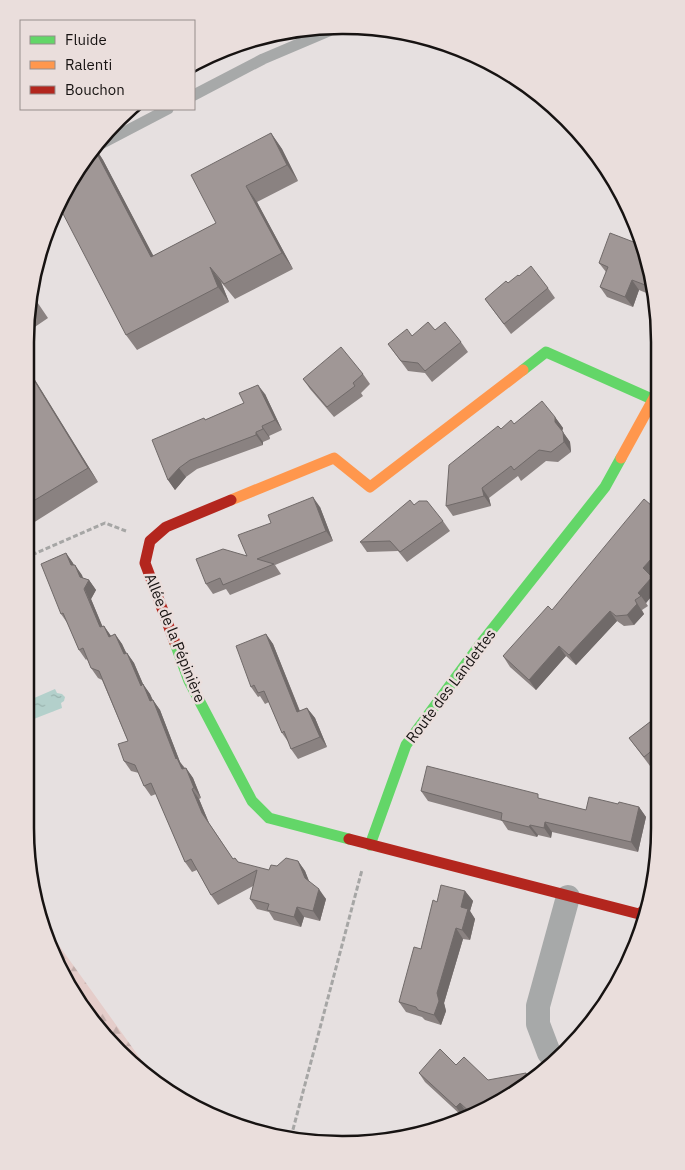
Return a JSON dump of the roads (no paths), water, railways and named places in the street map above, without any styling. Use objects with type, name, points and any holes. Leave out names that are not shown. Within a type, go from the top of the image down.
[{"type":"street","name":"Allée de la Pépinière","points":[[639,914],[269,818],[252,800],[189,681],[145,563],[150,541],[166,528],[334,458],[370,488],[546,352],[651,399]]},
{"type":"street","name":"Route des Landettes","points":[[370,845],[406,745],[479,646],[605,487],[651,405]]},
{"type":"street","points":[[549,1053],[538,1024],[538,1006],[568,897]]},
{"type":"lane","points":[[195,94],[263,59],[322,34]]},
{"type":"lane","points":[[110,139],[166,110]]},
{"type":"water","points":[[55,689],[57,693],[65,697],[61,703],[62,708],[34,719],[34,698]]}]
